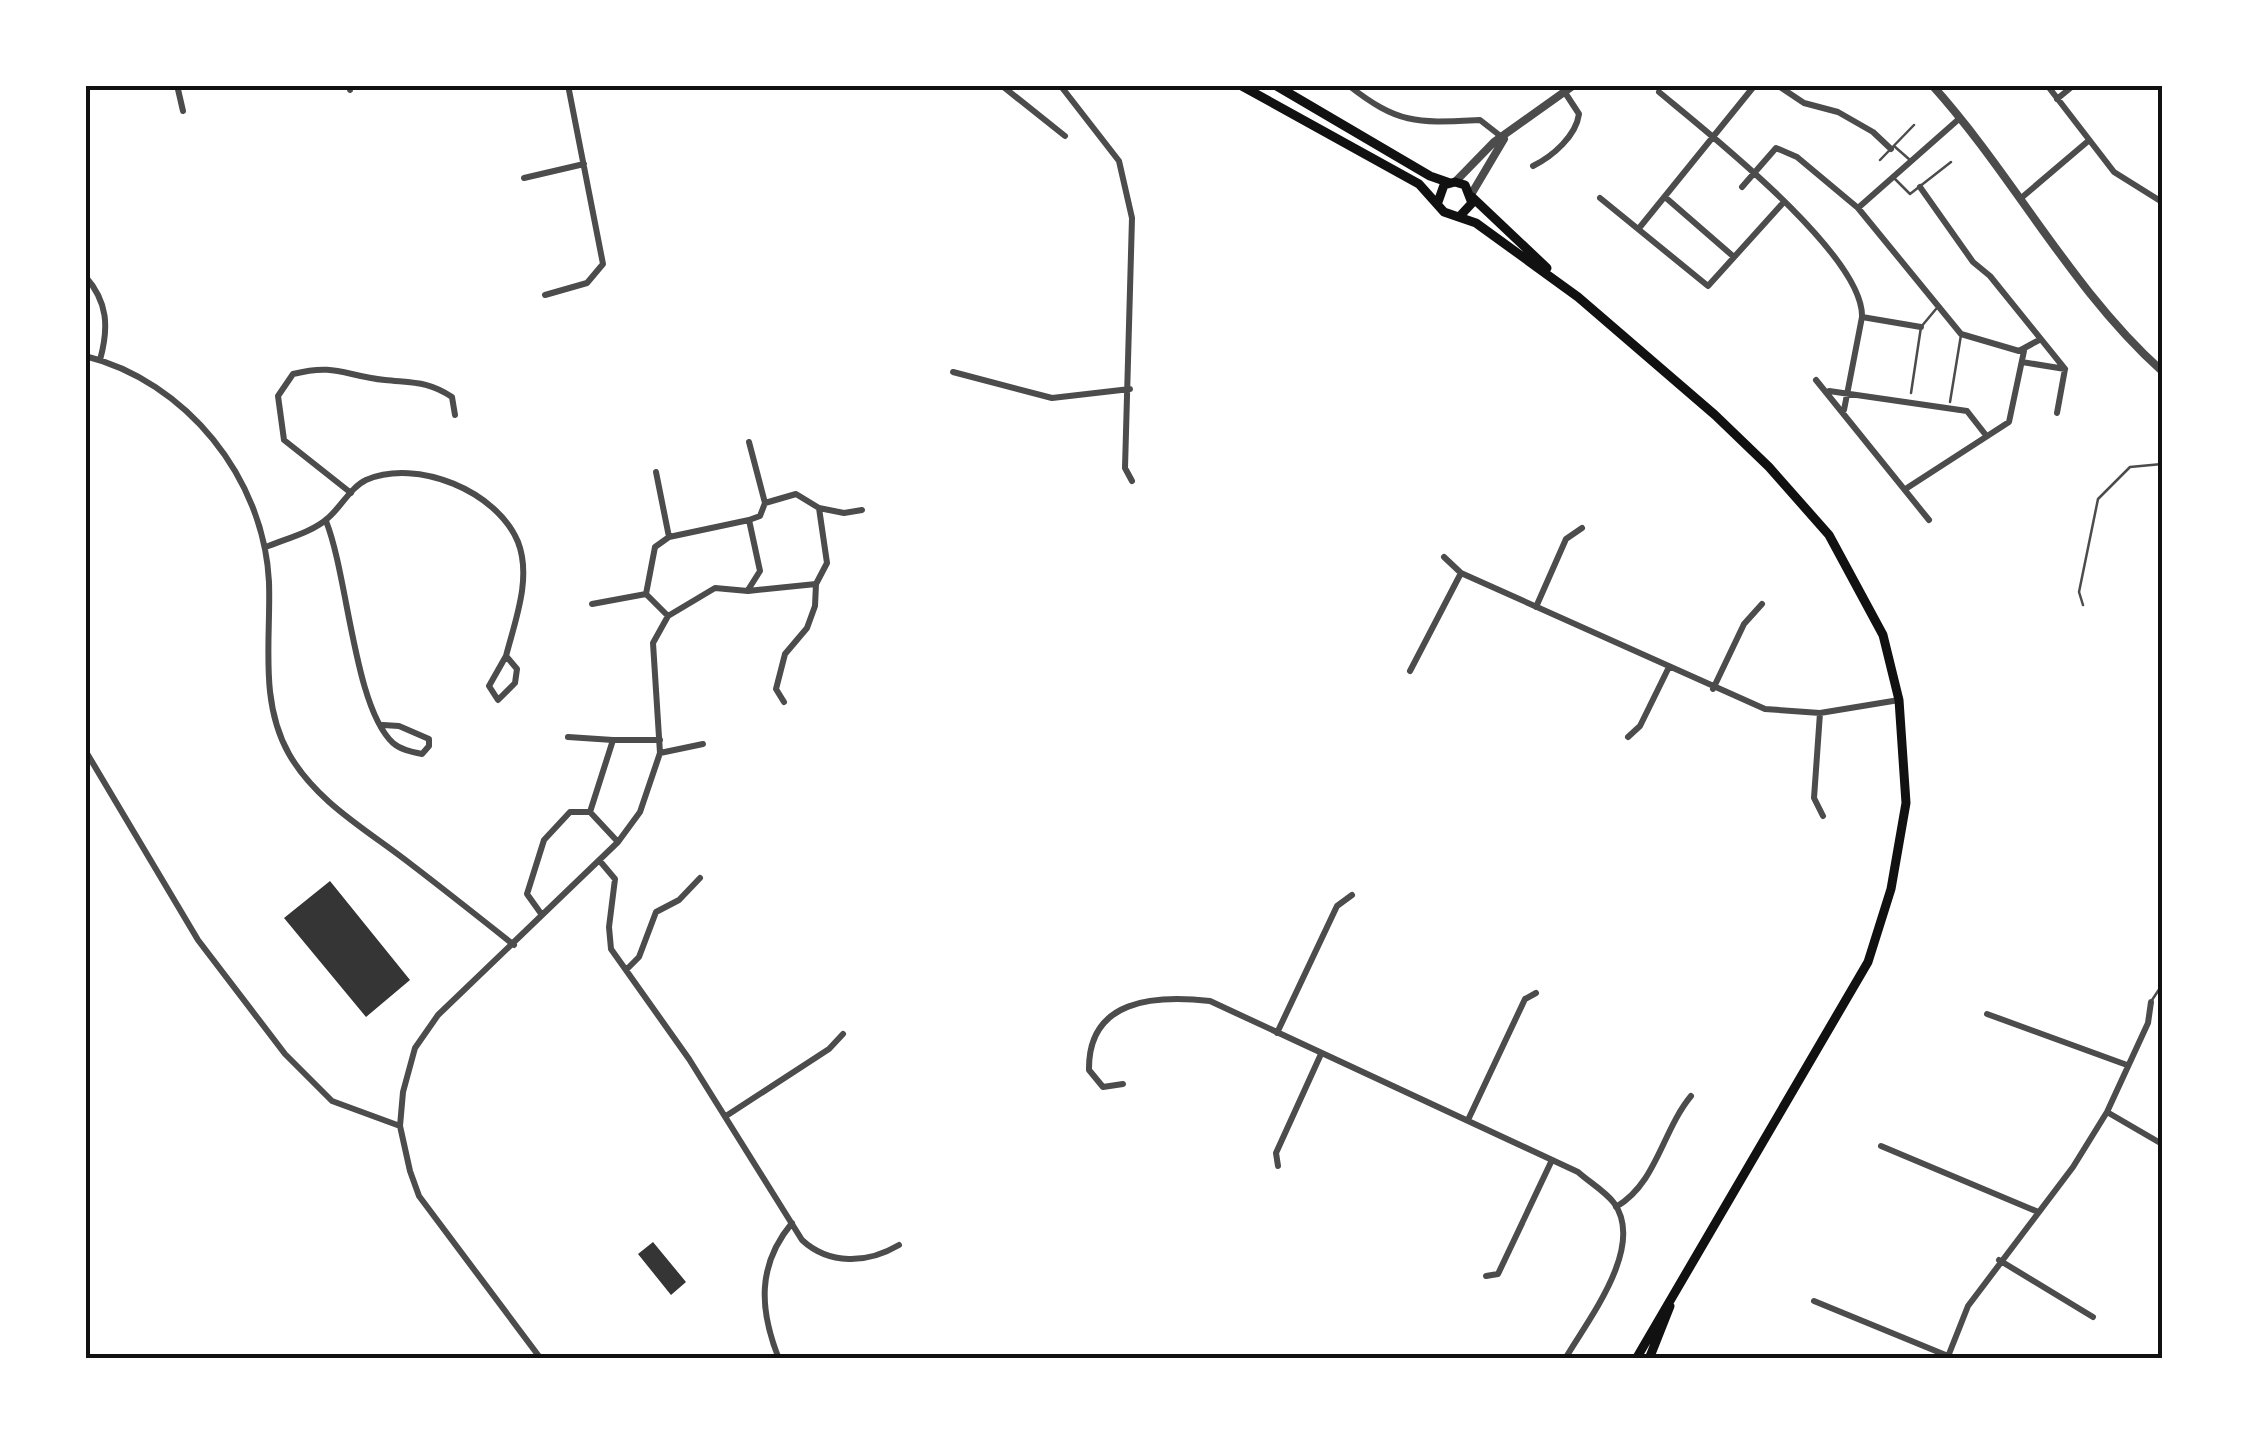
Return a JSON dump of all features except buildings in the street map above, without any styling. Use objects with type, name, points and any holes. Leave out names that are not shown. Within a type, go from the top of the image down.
[{"type":"main road","points":[[1240,85],[1419,184],[1444,212],[1460,216],[1578,297]]},
{"type":"main road","points":[[1275,85],[1430,176],[1452,182],[1472,195],[1578,297],[1770,467],[1829,535],[1883,636],[1899,700],[1906,803],[1891,889],[1868,962],[1636,1359]]},
{"type":"main road","points":[[1438,202],[1440,190],[1452,182]]},
{"type":"main road","points":[[1460,216],[1470,208],[1472,195]]},
{"type":"main road","points":[[1648,1359],[1679,1285]]},
{"type":"street","points":[[177,85],[183,111]]},
{"type":"street","points":[[545,295],[587,283],[602,264],[568,85]]},
{"type":"street","points":[[1000,85],[1064,136]]},
{"type":"street","points":[[1060,85],[1119,161],[1132,218],[1130,390],[1124,468],[1132,482]]},
{"type":"street","points":[[1348,85],[1374,106],[1414,124],[1480,120],[1504,139]]},
{"type":"street","points":[[1472,195],[1504,139],[1574,85]]},
{"type":"street","points":[[1640,227],[1755,85]]},
{"type":"street","points":[[1777,85],[1804,103],[1838,112],[1893,147]]},
{"type":"street","points":[[1932,85],[1961,117],[2087,291],[2162,371]]},
{"type":"street","points":[[2046,85],[2114,172],[2162,202]]},
{"type":"street","points":[[2057,99],[2074,85]]},
{"type":"street","points":[[1534,166],[1546,160],[1578,124],[1579,114],[1564,91]]},
{"type":"street","points":[[1660,92],[1756,172],[1856,288],[1862,317],[1844,411]]},
{"type":"street","points":[[1858,208],[1961,117]]},
{"type":"street","points":[[1452,182],[1494,142],[1504,139]]},
{"type":"street","points":[[2019,200],[2087,142]]},
{"type":"street","points":[[1742,187],[1776,148],[1797,158],[1858,208],[1936,309],[1961,334],[2024,351]]},
{"type":"street","points":[[524,178],[584,164]]},
{"type":"street","points":[[1920,186],[1973,262],[1990,276],[2064,369],[2057,413]]},
{"type":"street","points":[[1665,197],[1734,257]]},
{"type":"street","points":[[1600,198],[1708,286],[1783,203]]},
{"type":"street","points":[[85,276],[106,310],[107,336],[100,360]]},
{"type":"street","points":[[1862,317],[1920,326]]},
{"type":"street","points":[[1907,488],[2013,415],[2024,351],[2039,340]]},
{"type":"street","points":[[85,356],[174,396],[219,445],[258,520],[266,547],[271,705],[276,728],[299,770],[334,808],[514,944]]},
{"type":"street","points":[[2022,362],[2064,369]]},
{"type":"street","points":[[351,493],[284,440],[278,420],[278,396],[292,374],[340,368],[387,380],[432,384],[452,397],[455,415]]},
{"type":"street","points":[[953,372],[1052,398],[1130,390]]},
{"type":"street","points":[[1816,380],[1929,520]]},
{"type":"street","points":[[1827,391],[1967,411],[1985,434]]},
{"type":"street","points":[[646,594],[655,547],[668,536],[760,516],[765,503],[749,442]]},
{"type":"street","points":[[656,472],[668,536]]},
{"type":"street","points":[[266,547],[326,521],[364,480],[400,473],[446,480],[490,506],[518,542],[523,588],[506,656],[489,686],[498,700],[516,683],[517,669],[506,656]]},
{"type":"street","points":[[765,503],[796,494],[819,508],[862,510]]},
{"type":"street","points":[[784,702],[776,689],[785,654],[807,628],[815,606],[816,584],[827,562],[819,508]]},
{"type":"street","points":[[748,591],[760,571],[749,520]]},
{"type":"street","points":[[326,521],[338,552],[364,686],[390,741],[422,754],[430,746],[429,739],[415,731],[384,725]]},
{"type":"street","points":[[1536,607],[1566,540],[1582,528]]},
{"type":"street","points":[[1444,557],[1461,573],[1713,689],[1765,708],[1820,712],[1899,700]]},
{"type":"street","points":[[1410,672],[1461,573]]},
{"type":"street","points":[[541,1359],[419,1196],[400,1126],[406,1075],[428,1026],[618,842],[640,812],[660,753],[653,643],[668,616],[716,588],[748,591],[816,584]]},
{"type":"street","points":[[592,604],[646,594]]},
{"type":"street","points":[[646,594],[668,616]]},
{"type":"street","points":[[1713,689],[1744,624],[1762,604]]},
{"type":"street","points":[[1628,738],[1640,726],[1669,668]]},
{"type":"street","points":[[1820,712],[1814,798],[1823,816]]},
{"type":"street","points":[[568,737],[660,740]]},
{"type":"street","points":[[590,812],[613,740]]},
{"type":"street","points":[[660,753],[702,744]]},
{"type":"street","points":[[85,750],[198,940],[285,1054],[332,1102],[400,1126]]},
{"type":"street","points":[[542,915],[527,894],[544,840],[570,812],[590,812],[618,842]]},
{"type":"street","points":[[599,860],[615,879],[609,927],[611,949],[726,1116],[792,1223],[816,1253],[834,1259],[872,1258],[899,1245]]},
{"type":"street","points":[[626,970],[639,957],[656,912],[679,900],[700,878]]},
{"type":"street","points":[[1277,1033],[1338,906],[1352,894]]},
{"type":"street","points":[[1468,1120],[1525,998],[1536,993]]},
{"type":"street","points":[[1123,1084],[1104,1087],[1089,1070],[1089,1046],[1101,1023],[1121,1007],[1184,999],[1210,1002],[1578,1172],[1616,1207],[1623,1237],[1617,1270],[1565,1359]]},
{"type":"street","points":[[1814,1300],[1947,1357],[1968,1306],[2072,1167],[2107,1112],[2148,1023],[2151,1002]]},
{"type":"street","points":[[1987,1014],[2126,1065]]},
{"type":"street","points":[[726,1116],[844,1034]]},
{"type":"street","points":[[1278,1166],[1276,1153],[1321,1054]]},
{"type":"street","points":[[1616,1207],[1641,1190],[1678,1112],[1692,1096]]},
{"type":"street","points":[[2107,1112],[2162,1144]]},
{"type":"street","points":[[1881,1146],[2036,1211]]},
{"type":"street","points":[[1486,1276],[1498,1274],[1552,1160]]},
{"type":"street","points":[[779,1359],[763,1278],[776,1242],[792,1223]]},
{"type":"street","points":[[1999,1260],[2093,1317]]},
{"type":"lane","points":[[1880,160],[1914,125]]},
{"type":"lane","points":[[1893,147],[1911,161]]},
{"type":"lane","points":[[1893,177],[1910,194],[1951,162]]},
{"type":"lane","points":[[1911,393],[1920,326],[1936,309]]},
{"type":"lane","points":[[1950,402],[1961,334]]},
{"type":"lane","points":[[2083,605],[2078,592],[2098,499],[2130,467],[2162,464]]},
{"type":"lane","points":[[2151,1002],[2162,985]]}]
